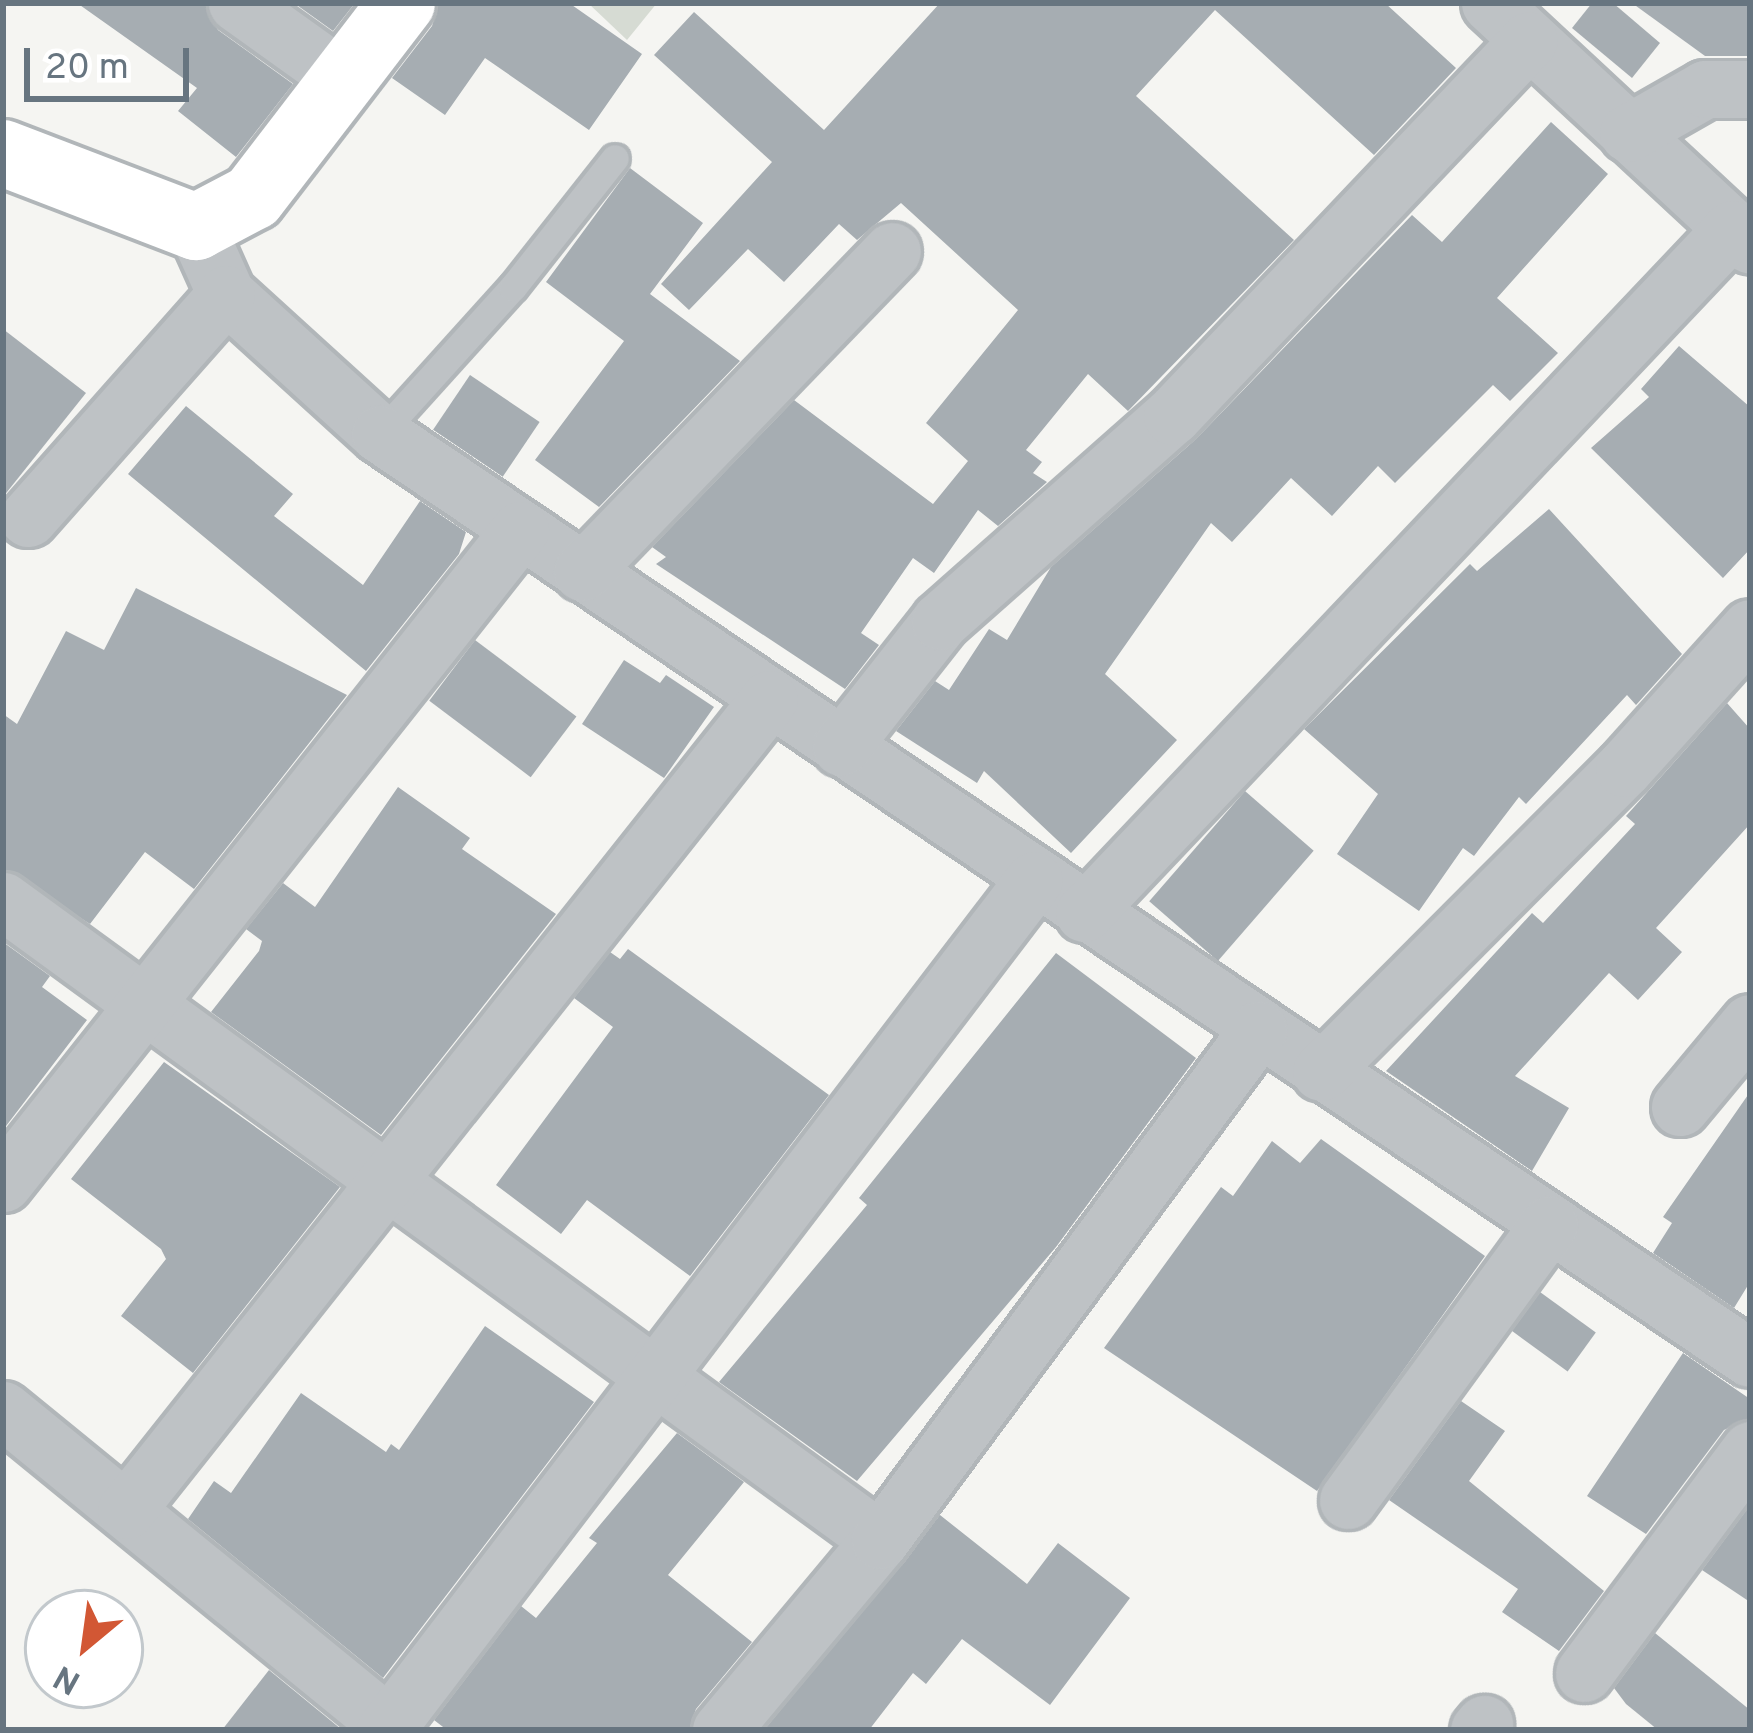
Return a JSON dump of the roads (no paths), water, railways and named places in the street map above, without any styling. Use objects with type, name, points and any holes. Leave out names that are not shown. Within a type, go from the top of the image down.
[{"type":"street","points":[[237,3],[343,79]]},
{"type":"street","points":[[196,227],[253,197],[402,3]]},
{"type":"street","points":[[842,747],[940,621],[1172,416],[1510,22],[1741,237],[1084,913]]},
{"type":"street","points":[[1628,134],[1705,89],[1750,89]]},
{"type":"street","points":[[3,153],[196,227],[226,294],[380,434],[1034,880],[1750,1358]]},
{"type":"street","points":[[582,572],[892,251]]},
{"type":"street","points":[[11,526],[226,294]]},
{"type":"street","points":[[3,1183],[140,1001],[520,530]]},
{"type":"street","points":[[1321,1072],[1624,768],[1750,628]]},
{"type":"street","points":[[127,1510],[770,699]]},
{"type":"street","points":[[3,1410],[389,1728],[1034,880]]},
{"type":"street","points":[[3,901],[880,1540]]},
{"type":"street","points":[[1680,1107],[1750,1023]]},
{"type":"street","points":[[721,1730],[880,1540],[1258,1030]]},
{"type":"street","points":[[1348,1500],[1549,1224]]},
{"type":"street","points":[[1584,1673],[1750,1450]]},
{"type":"lane","points":[[380,434],[513,287],[615,158]]}]
